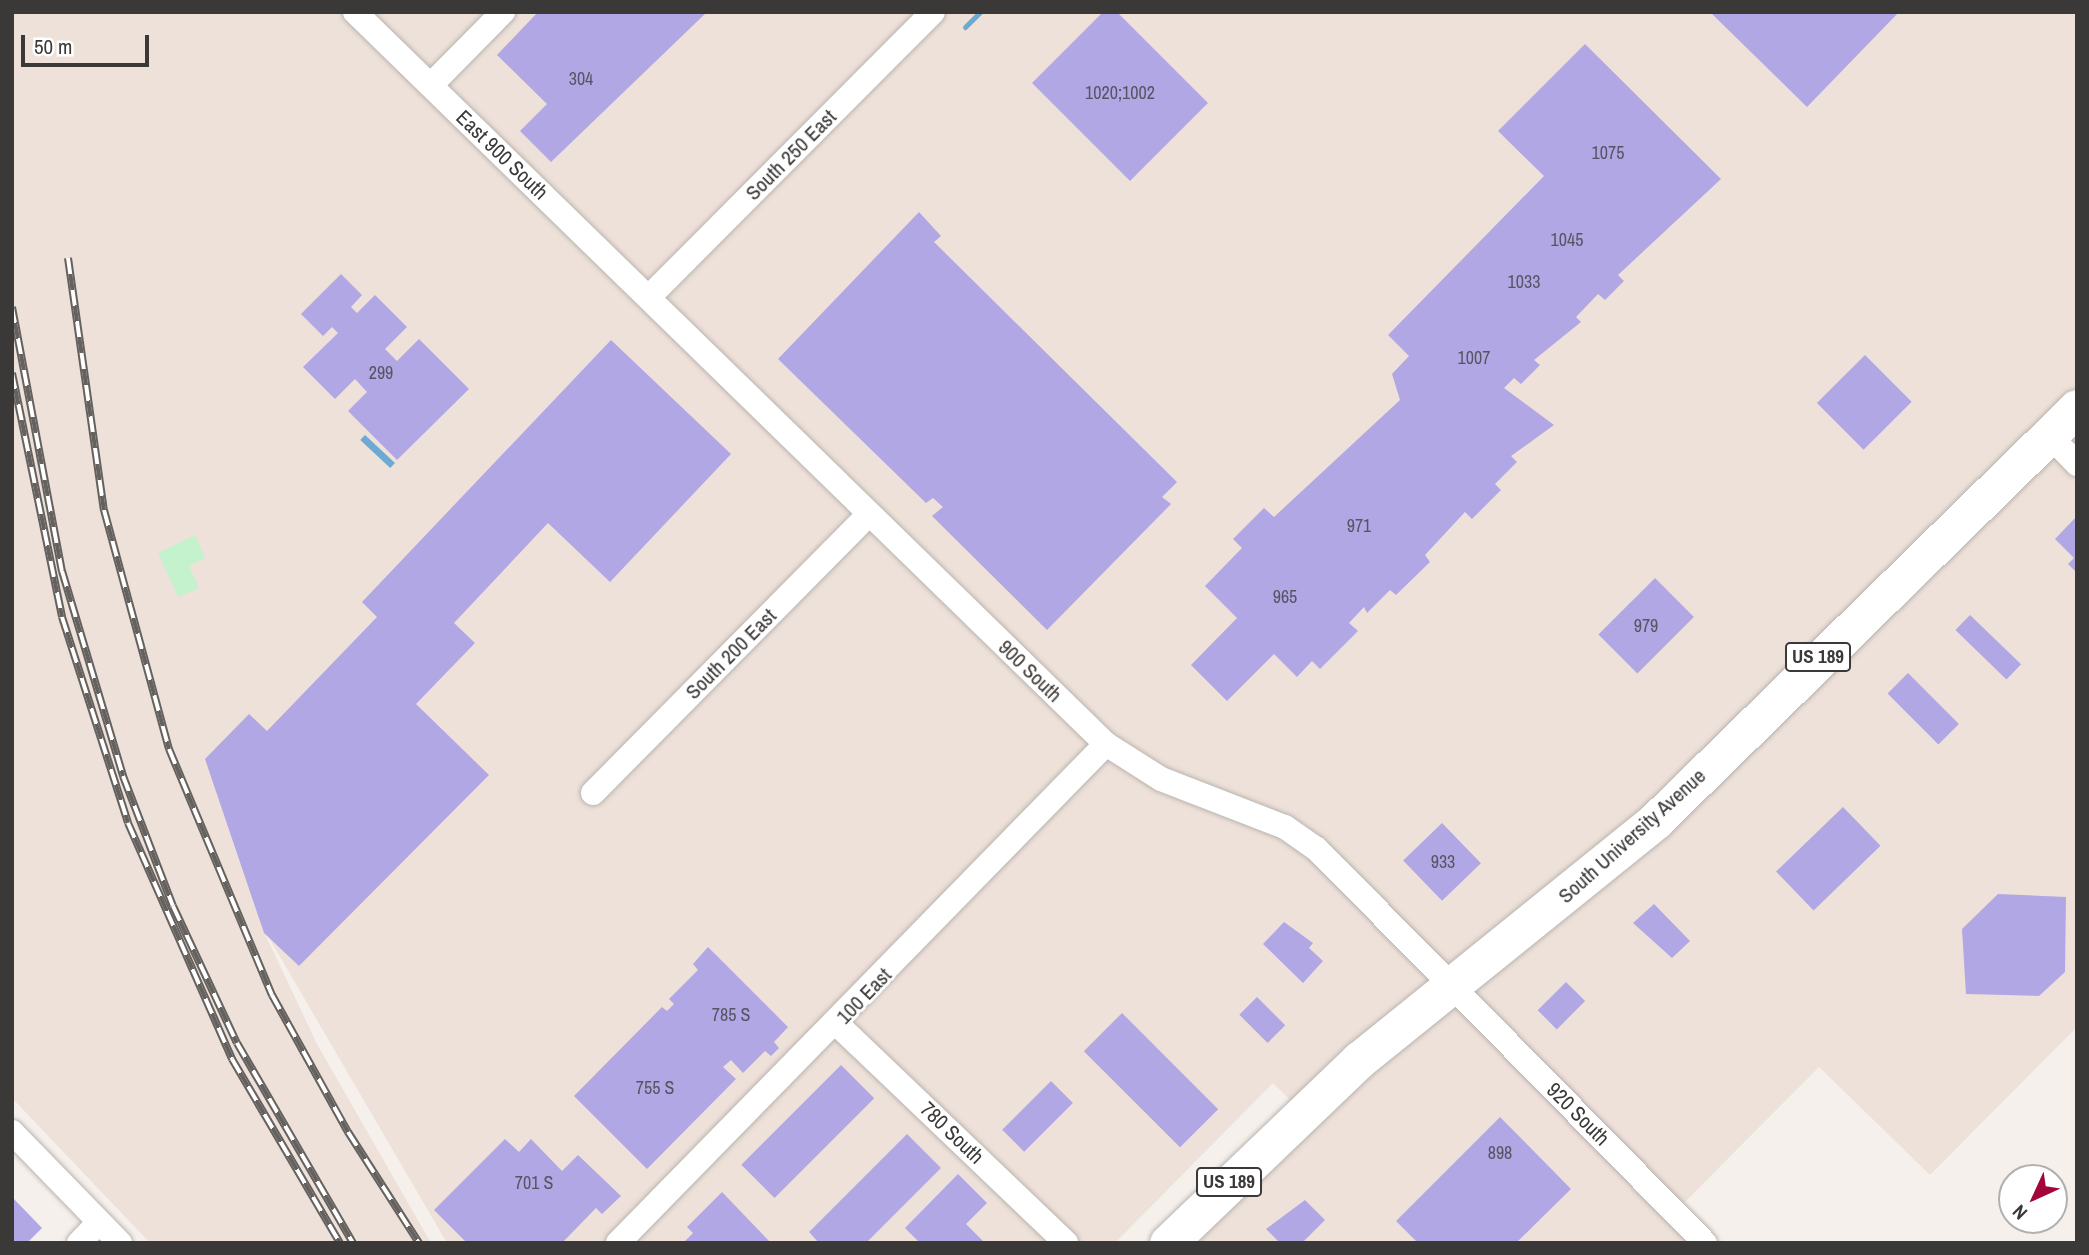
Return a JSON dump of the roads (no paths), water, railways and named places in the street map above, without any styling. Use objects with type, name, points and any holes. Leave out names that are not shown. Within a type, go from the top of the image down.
[{"type":"highway","name":"South University Avenue","points":[[1168,1243],[1359,1060],[1656,820],[2077,408]]},
{"type":"street","name":"East 900 South","points":[[355,12],[649,297]]},
{"type":"street","points":[[430,85],[503,12]]},
{"type":"street","name":"South 250 East","points":[[649,297],[933,12]]},
{"type":"street","name":"900 South","points":[[649,297],[1106,744],[1161,779],[1285,827],[1317,849],[1449,986]]},
{"type":"street","points":[[2050,436],[2077,464]]},
{"type":"street","name":"South 200 East","points":[[593,793],[869,514]]},
{"type":"street","name":"100 East","points":[[618,1243],[837,1024],[1106,744]]},
{"type":"street","name":"920 South","points":[[1449,986],[1705,1243]]},
{"type":"street","name":"780 South","points":[[837,1024],[1066,1243]]},
{"type":"street","points":[[12,1132],[120,1243]]},
{"type":"street","points":[[79,1243],[97,1220]]},
{"type":"water","points":[[365,435],[395,463],[390,468],[360,440]]},
{"type":"waterway","points":[[965,27],[980,12]]},
{"type":"railway","points":[[68,258],[104,510],[169,749],[272,995],[348,1132],[419,1243]]},
{"type":"railway","points":[[12,307],[62,571],[123,776],[173,906],[237,1043],[353,1243]]},
{"type":"railway","points":[[12,373],[62,617],[128,823],[232,1059],[340,1243]]}]
